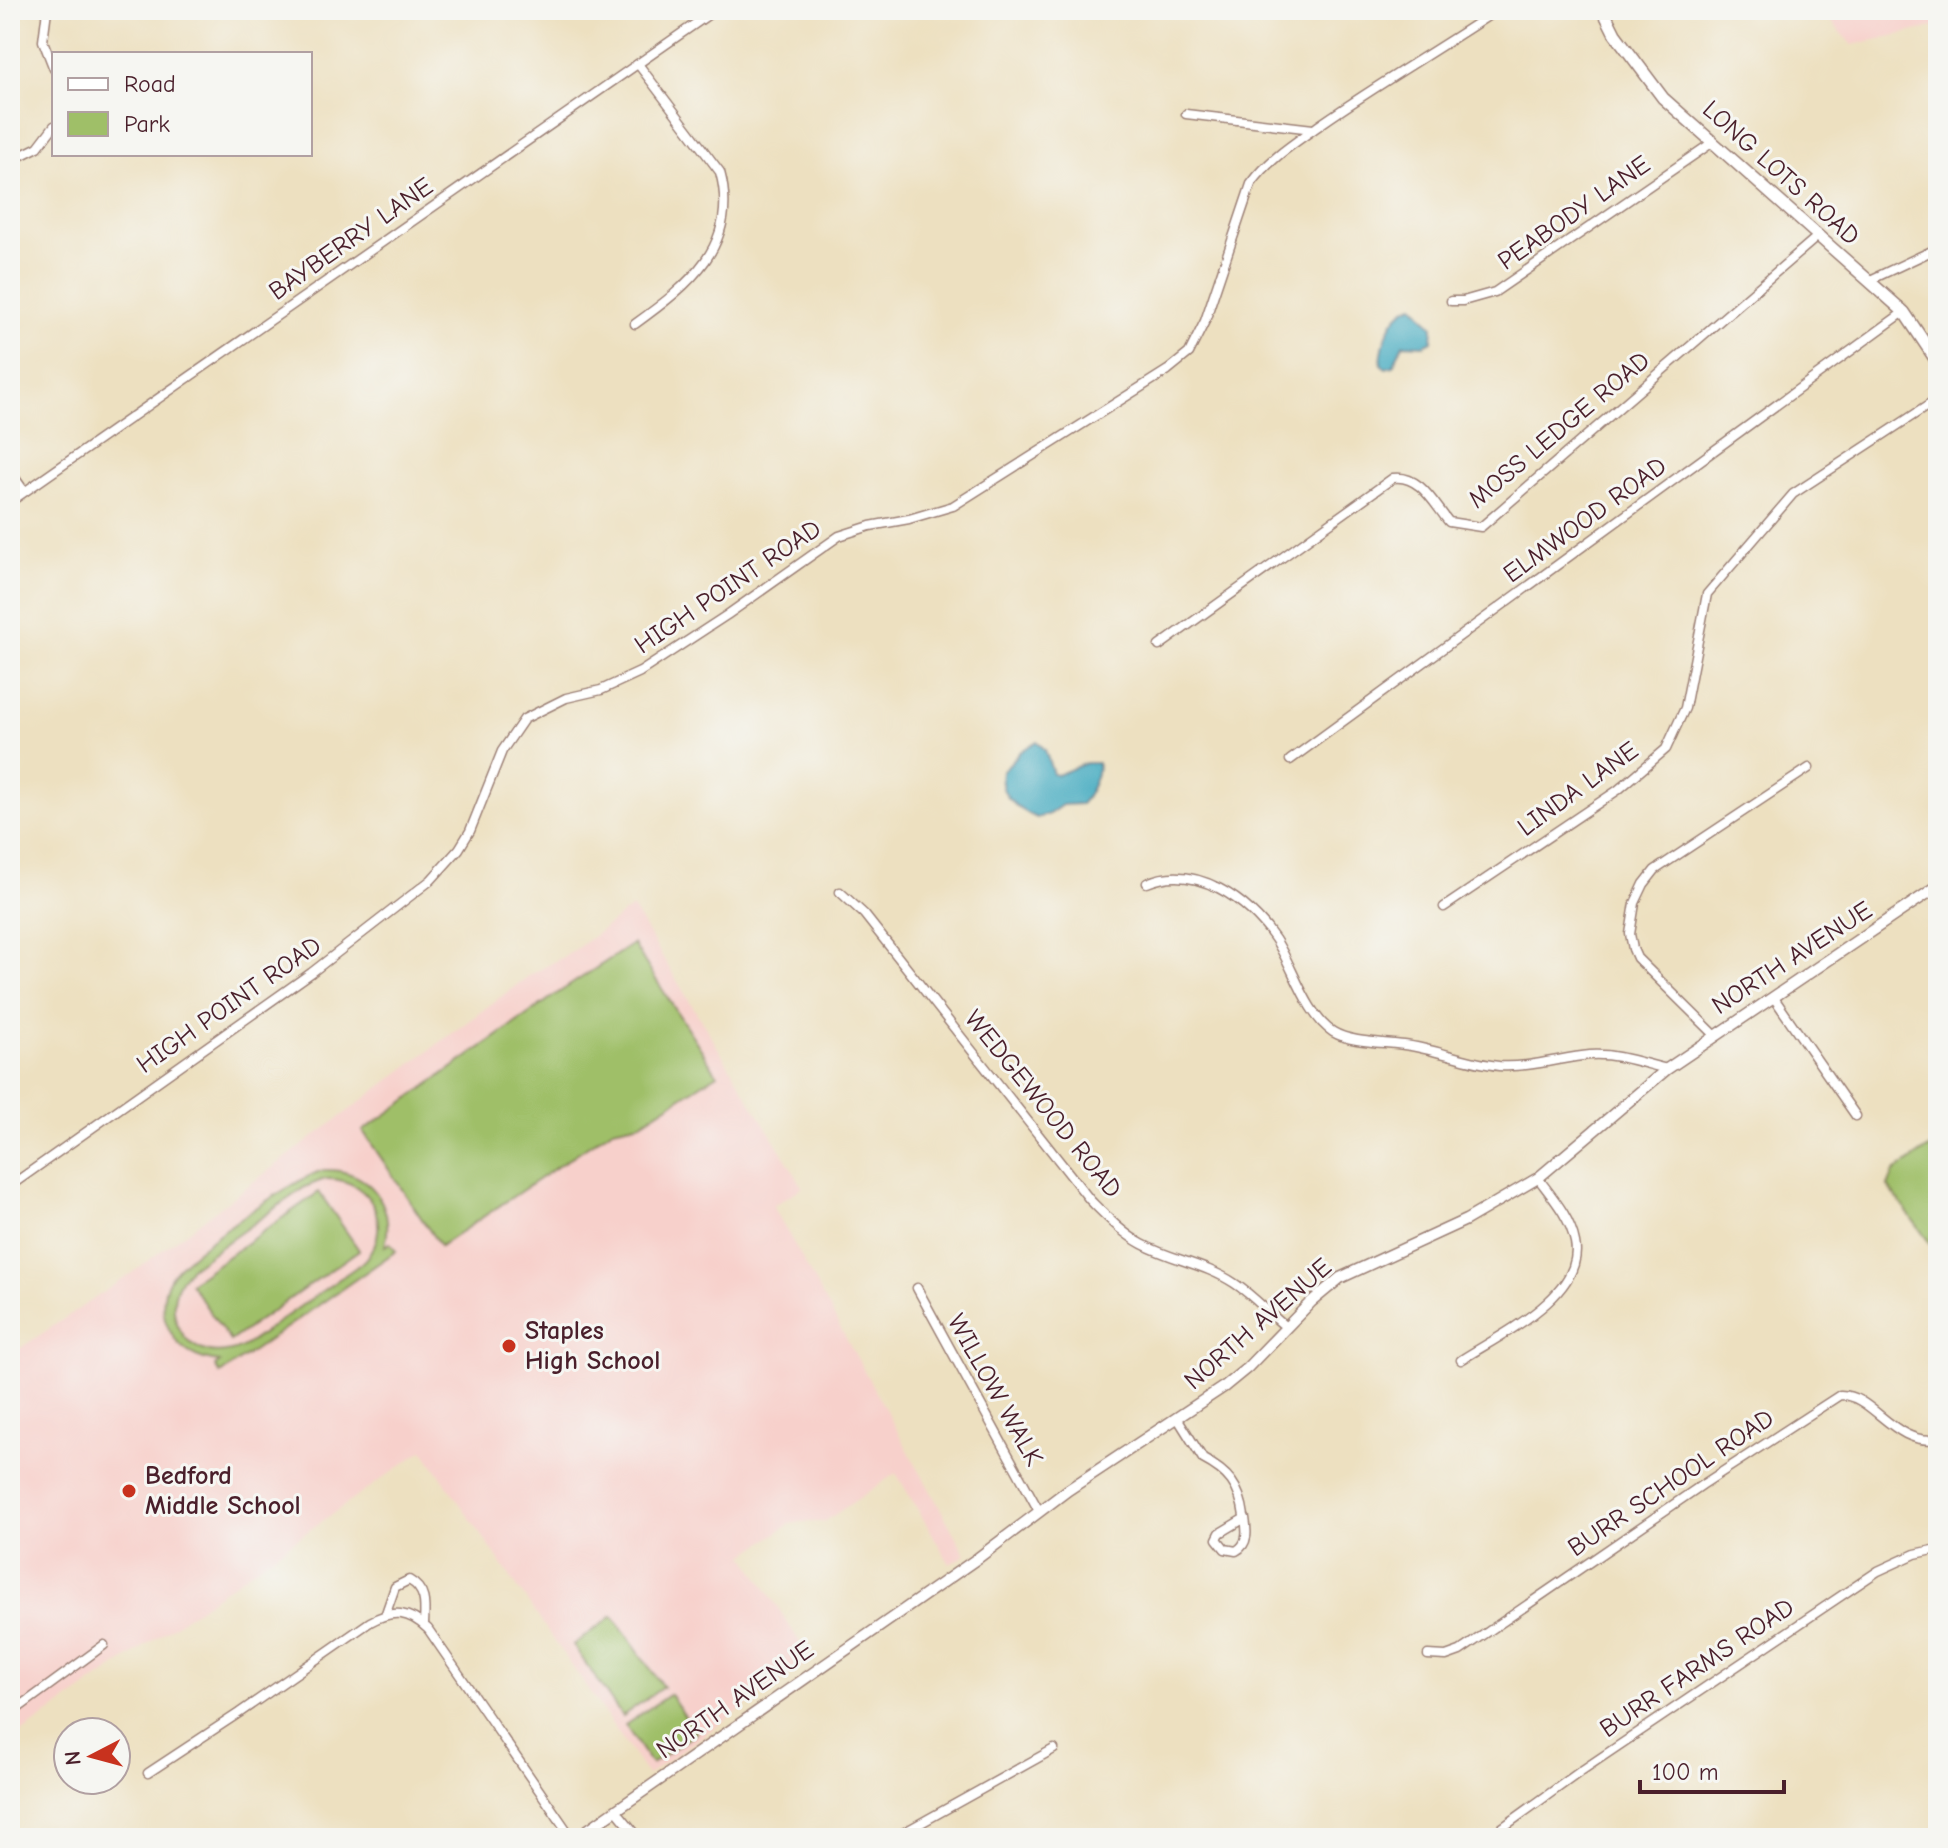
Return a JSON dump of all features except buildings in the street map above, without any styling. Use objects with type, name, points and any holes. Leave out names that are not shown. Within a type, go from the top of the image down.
[{"type":"main road","name":"LONG LOTS ROAD","points":[[1603,10],[1633,59],[1663,98],[1904,312],[1938,363]]},
{"type":"street","points":[[47,10],[43,41],[52,64]]},
{"type":"street","name":"BAYBERRY LANE","points":[[10,502],[715,10]]},
{"type":"street","name":"HIGH POINT ROAD","points":[[10,1186],[311,973],[431,880],[459,849],[470,831],[502,751],[524,719],[566,698],[601,690],[640,672],[846,533],[953,506],[1168,370],[1189,353],[1205,321],[1251,184],[1274,157],[1497,10]]},
{"type":"street","points":[[635,324],[664,303],[713,253],[726,194],[720,172],[638,64]]},
{"type":"street","points":[[1186,114],[1314,129]]},
{"type":"street","points":[[10,161],[38,147],[52,129]]},
{"type":"street","name":"PEABODY LANE","points":[[1451,301],[1463,301],[1495,292],[1713,142]]},
{"type":"street","name":"MOSS LEDGE ROAD","points":[[1159,646],[1393,478],[1407,478],[1418,483],[1449,522],[1481,527],[1818,236]]},
{"type":"street","points":[[1868,281],[1938,248]]},
{"type":"street","name":"ELMWOOD ROAD","points":[[1290,760],[1904,312]]},
{"type":"street","name":"LINDA LANE","points":[[1444,907],[1618,790],[1666,749],[1685,708],[1707,594],[1793,494],[1938,399]]},
{"type":"street","points":[[10,471],[24,491]]},
{"type":"street","points":[[1715,1035],[1637,958],[1630,934],[1635,903],[1655,870],[1809,768]]},
{"type":"street","points":[[1147,883],[1171,876],[1198,880],[1218,887],[1235,899],[1257,917],[1275,938],[1319,1020],[1337,1035],[1417,1047],[1500,1066],[1594,1055],[1619,1057],[1667,1069]]},
{"type":"street","name":"NORTH AVENUE","points":[[574,1838],[978,1558],[1039,1511],[1178,1419],[1247,1368],[1311,1302],[1340,1278],[1466,1220],[1538,1178],[1667,1069],[1938,886]]},
{"type":"street","name":"WEDGEWOOD ROAD","points":[[840,892],[864,914],[1090,1200],[1106,1216],[1144,1245],[1198,1264],[1235,1283],[1286,1327]]},
{"type":"street","points":[[1774,998],[1856,1116]]},
{"type":"street","points":[[1461,1360],[1557,1296],[1572,1274],[1576,1246],[1571,1227],[1538,1178]]},
{"type":"street","name":"WILLOW WALK","points":[[917,1288],[1039,1511]]},
{"type":"street","name":"BURR SCHOOL ROAD","points":[[1428,1655],[1446,1656],[1460,1651],[1840,1395],[1852,1396],[1904,1433],[1918,1439],[1938,1439]]},
{"type":"street","points":[[1178,1419],[1203,1459],[1228,1475],[1243,1504],[1245,1518]]},
{"type":"street","name":"BURR FARMS ROAD","points":[[1488,1838],[1581,1771],[1865,1579],[1898,1561],[1938,1549]]},
{"type":"street","points":[[386,1613],[395,1587],[409,1580],[421,1590],[425,1601],[424,1624]]},
{"type":"street","points":[[148,1773],[386,1613],[405,1613],[424,1624],[574,1838]]},
{"type":"street","points":[[10,1714],[104,1645]]},
{"type":"street","points":[[894,1838],[1054,1749]]},
{"type":"street","points":[[616,1810],[639,1838]]},
{"type":"shaded area","points":[[1821,10],[1938,10],[1938,26],[1852,45]]},
{"type":"shaded area","name":"Staples High School","points":[[632,907],[803,1187],[773,1206],[966,1555],[950,1564],[896,1473],[824,1522],[793,1522],[745,1555],[811,1660],[647,1775],[423,1450],[10,1741],[10,1355],[129,1275],[530,975],[572,952]]},
{"type":"green space","points":[[633,944],[717,1074],[641,1123],[613,1129],[440,1246],[363,1131],[558,993]]},
{"type":"green space","points":[[1938,1142],[1938,1254],[1888,1186],[1894,1172]]},
{"type":"green space","points":[[324,1170],[340,1171],[366,1182],[382,1203],[386,1216],[385,1246],[390,1243],[396,1251],[220,1374],[215,1366],[220,1362],[191,1353],[179,1344],[170,1331],[163,1305],[170,1278],[217,1235],[310,1175]],"holes":[[[325,1179],[357,1187],[368,1197],[378,1224],[377,1238],[359,1265],[237,1349],[213,1352],[198,1348],[186,1339],[174,1311],[175,1295],[181,1280],[192,1267],[305,1187]]]},
{"type":"green space","points":[[319,1192],[359,1250],[230,1341],[190,1283]]},
{"type":"green space","points":[[613,1616],[663,1687],[622,1716],[573,1645]]},
{"type":"green space","points":[[670,1694],[696,1733],[651,1764],[625,1725]]},
{"type":"water","points":[[1414,305],[1433,327],[1432,341],[1424,345],[1403,344],[1393,366],[1386,368],[1381,364],[1389,329],[1399,314]]},
{"type":"water","points":[[1037,741],[1045,750],[1053,774],[1086,763],[1098,763],[1093,785],[1081,804],[1062,805],[1037,818],[1010,801],[1003,788],[1002,772],[1020,752]]},
{"type":"place","name":"Staples High School","points":[[509,1346]]},
{"type":"place","name":"Bedford Middle School","points":[[129,1491]]}]
